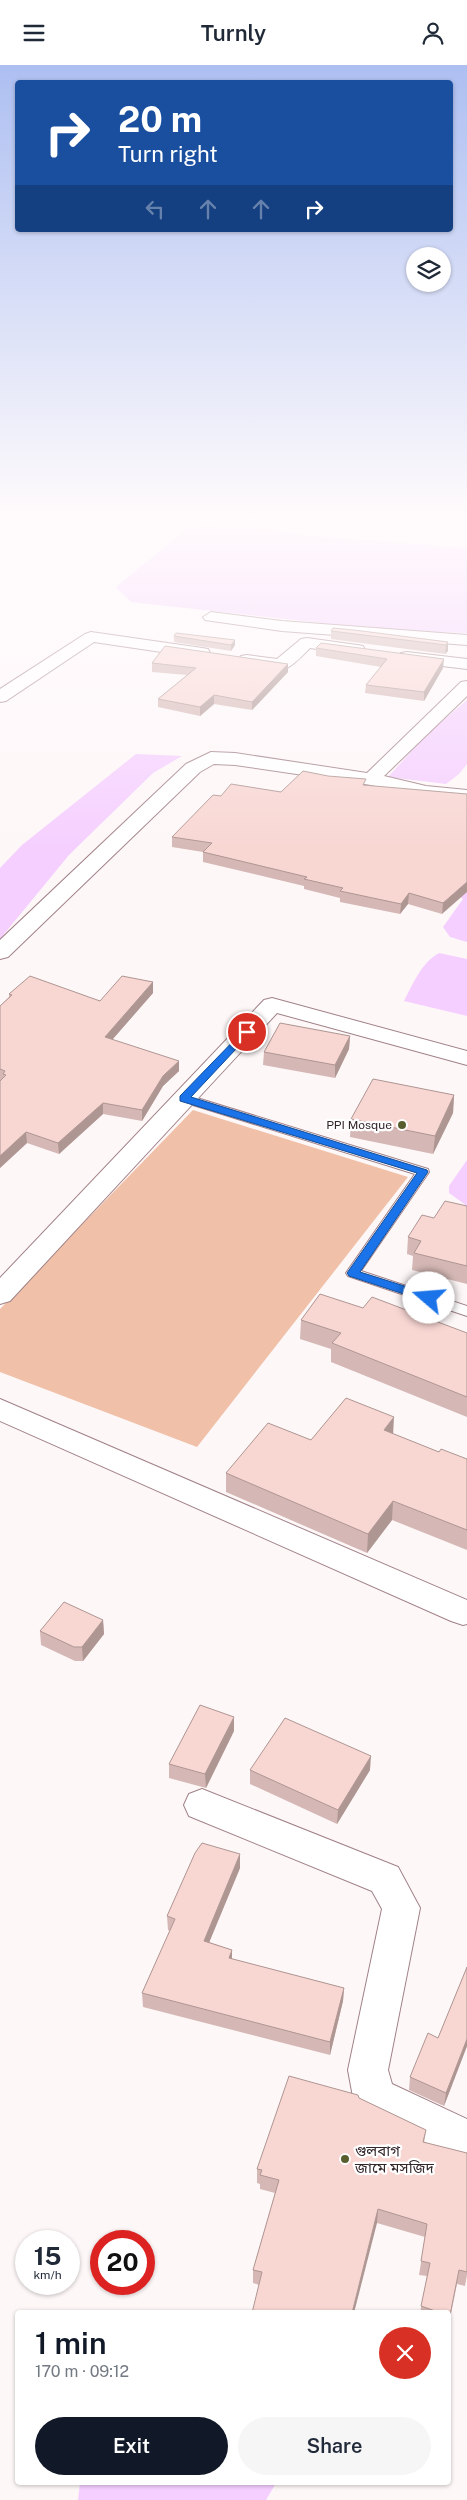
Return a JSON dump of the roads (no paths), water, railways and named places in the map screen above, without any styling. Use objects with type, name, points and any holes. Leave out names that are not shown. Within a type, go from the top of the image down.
[{"type":"street","points":[[317,629],[467,640]]},
{"type":"street","points":[[0,697],[91,637],[280,665],[307,643],[376,653]]},
{"type":"street","points":[[395,655],[467,664]]},
{"type":"street","points":[[371,779],[467,687]]},
{"type":"street","points":[[0,952],[193,768],[210,758],[235,759],[371,779],[426,792],[467,796]]},
{"type":"street","points":[[0,1295],[272,1005],[467,1058]]},
{"type":"street","points":[[0,1409],[463,1612]]},
{"type":"street","points":[[202,1805],[385,1879],[401,1908],[368,2070],[374,2097],[467,2141]]},
{"type":"lane","points":[[184,1099],[423,1172],[414,1189],[353,1273],[467,1311]]},
{"type":"place","name":"PPI Mosque","points":[[402,1125]]},
{"type":"place","name":"গুলবাগ জামে মসজিদ","points":[[345,2159]]}]
